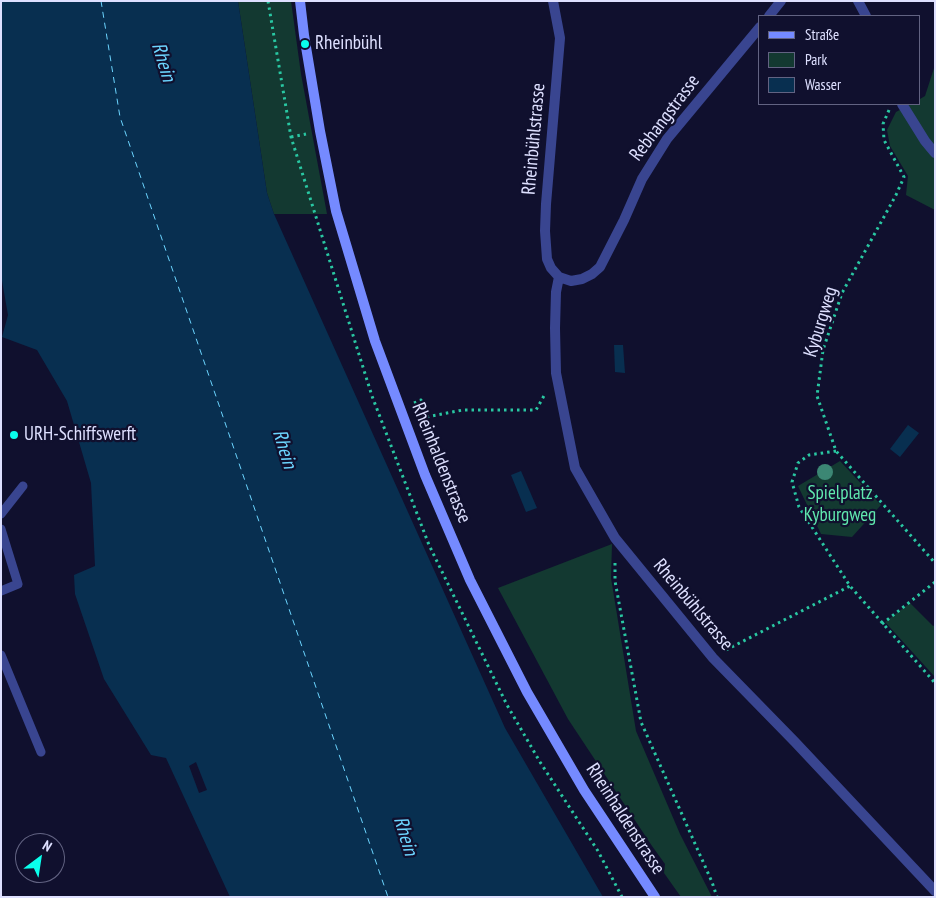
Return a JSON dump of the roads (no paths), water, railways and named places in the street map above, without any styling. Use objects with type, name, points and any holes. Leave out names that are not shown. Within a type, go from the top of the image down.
[{"type":"main road","name":"Rheinhaldenstrasse","points":[[300,1],[316,109],[336,211],[375,342],[425,475],[470,580],[528,692],[584,790],[655,897]]},
{"type":"street","name":"Rheinbühlstrasse","points":[[553,1],[560,38],[545,231],[547,259],[551,268],[559,277],[555,301],[554,328],[556,373],[575,468],[615,538],[713,658],[935,891]]},
{"type":"street","points":[[770,15],[781,1]]},
{"type":"street","points":[[858,1],[865,15]]},
{"type":"street","name":"Rebhangstrasse","points":[[559,277],[571,281],[582,279],[600,267],[642,179],[667,139],[758,29]]},
{"type":"street","points":[[903,105],[925,141],[935,153]]},
{"type":"lane","points":[[1,514],[23,486]]},
{"type":"lane","points":[[1,529],[18,584],[1,591]]},
{"type":"lane","points":[[1,655],[41,752]]},
{"type":"water","name":"Rhein","points":[[1,1],[238,1],[267,193],[274,214],[505,728],[603,897],[230,897],[166,758],[151,755],[104,679],[75,594],[74,575],[95,566],[91,483],[67,401],[37,350],[2,337],[8,315],[1,275]]},
{"type":"water","points":[[614,345],[623,345],[625,373],[615,372]]},
{"type":"water","points":[[908,425],[919,433],[900,457],[890,449]]},
{"type":"water","points":[[521,471],[537,508],[526,512],[511,475]]},
{"type":"place","name":"Rheinbühl","points":[[305,44]]},
{"type":"place","name":"URH-Schiffswerft","points":[[14,435]]},
{"type":"park label","name":"Spielplatz Kyburgweg","points":[[840,505]]}]
